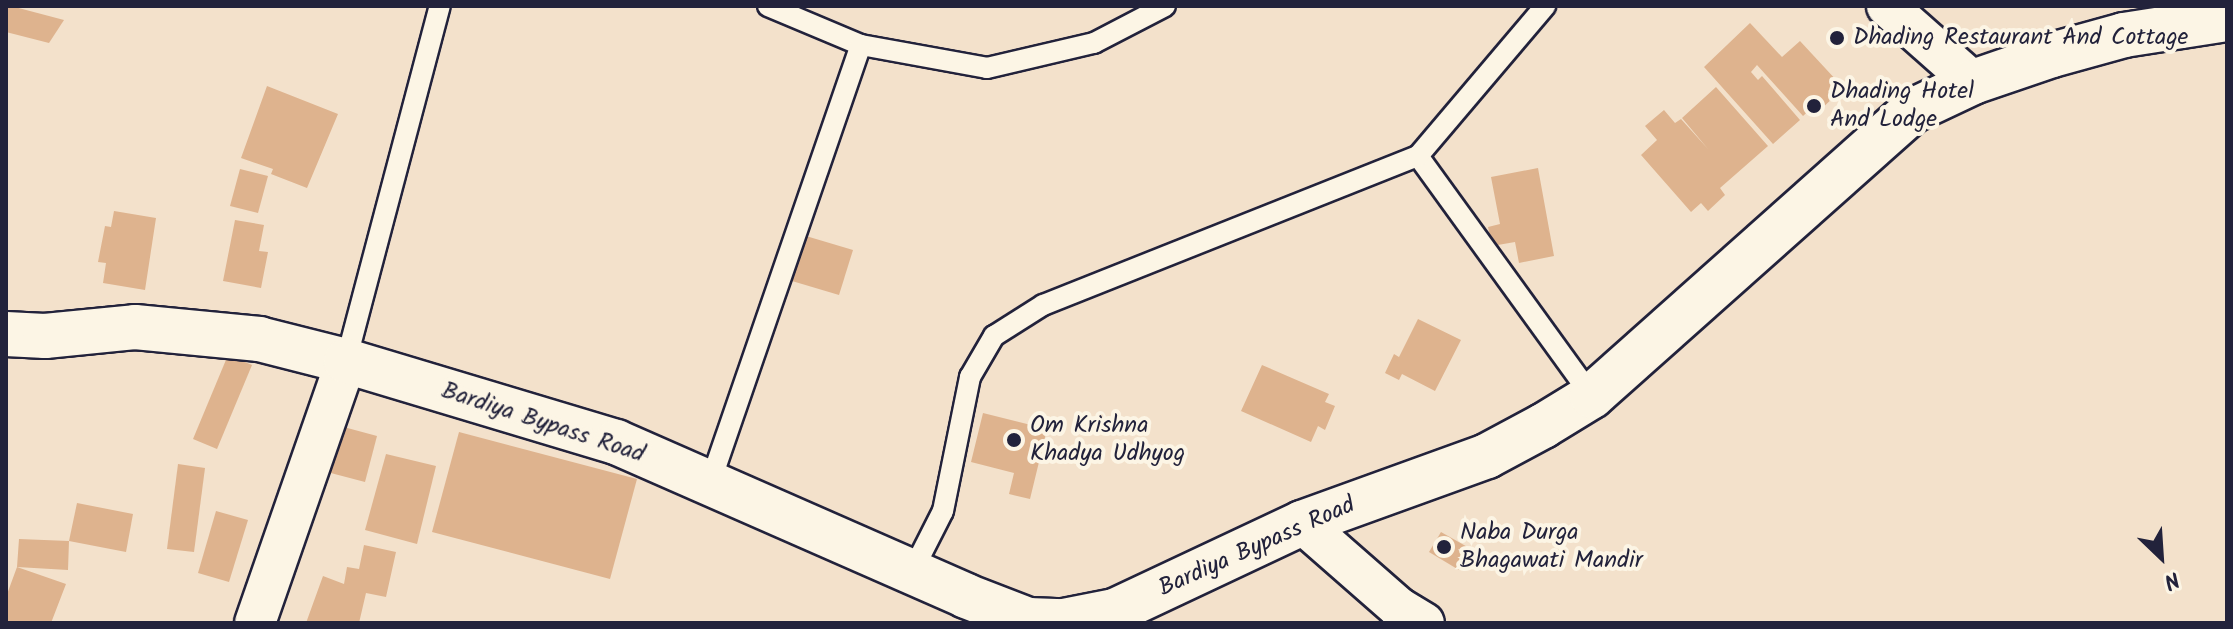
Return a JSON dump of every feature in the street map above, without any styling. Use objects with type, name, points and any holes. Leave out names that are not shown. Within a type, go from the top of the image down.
[{"type":"street","points":[[1887,6],[1973,82]]},
{"type":"street","name":"Bardiya Bypass Road","points":[[6,334],[45,336],[135,327],[259,339],[346,361],[616,442],[1027,621],[1063,621],[1115,611],[1302,523],[1487,456],[1592,396],[1912,111],[1973,82],[2124,35],[2227,19]]},
{"type":"street","points":[[255,623],[346,361]]},
{"type":"street","points":[[1302,523],[1399,608],[1424,623]]},
{"type":"lane","points":[[346,361],[440,6]]},
{"type":"lane","points":[[768,6],[861,45],[987,68],[1094,43],[1165,6]]},
{"type":"lane","points":[[912,572],[943,511],[970,377],[994,336],[1043,305],[1418,156],[1545,6]]},
{"type":"lane","points":[[710,483],[861,45]]},
{"type":"lane","points":[[1418,156],[1592,396]]},
{"type":"building","points":[[6,6],[64,20],[49,43],[6,32]]},
{"type":"building","points":[[1750,23],[1782,57],[1800,41],[1838,82],[1828,91],[1834,97],[1819,111],[1814,106],[1803,116],[1757,65],[1751,72],[1758,80],[1762,76],[1800,120],[1773,144],[1704,67]]},
{"type":"building","points":[[267,86],[338,114],[307,188],[271,174],[273,169],[241,158]]},
{"type":"building","points":[[1716,87],[1768,146],[1720,188],[1725,195],[1708,211],[1701,203],[1691,212],[1641,155],[1657,140],[1645,126],[1664,110],[1675,123],[1681,119],[1708,149],[1682,118]]},
{"type":"building","points":[[1538,168],[1554,256],[1519,263],[1515,242],[1492,246],[1488,227],[1500,224],[1491,177]]},
{"type":"building","points":[[240,169],[268,176],[258,213],[230,206]]},
{"type":"building","points":[[114,211],[156,218],[145,290],[103,283],[106,263],[98,262],[105,226],[111,227]]},
{"type":"building","points":[[235,220],[264,225],[259,251],[268,252],[261,288],[223,281]]},
{"type":"building","points":[[806,236],[853,250],[839,295],[792,281]]},
{"type":"building","points":[[1418,319],[1461,340],[1435,391],[1402,374],[1399,380],[1385,373],[1394,354],[1399,357]]},
{"type":"building","points":[[228,355],[252,365],[217,449],[193,439]]},
{"type":"building","points":[[1262,365],[1329,394],[1325,402],[1335,406],[1325,430],[1318,426],[1311,442],[1241,411]]},
{"type":"building","points":[[983,413],[1047,429],[1030,499],[1009,494],[1014,473],[971,462]]},
{"type":"building","points":[[340,426],[377,436],[365,482],[327,472]]},
{"type":"building","points":[[459,432],[637,479],[610,579],[432,532]]},
{"type":"building","points":[[386,454],[436,466],[417,544],[365,530]]},
{"type":"building","points":[[178,464],[205,468],[194,552],[167,549]]},
{"type":"building","points":[[77,503],[133,514],[126,552],[69,541]]},
{"type":"building","points":[[216,511],[248,520],[229,582],[198,573]]},
{"type":"building","points":[[1441,532],[1471,549],[1459,570],[1429,552]]},
{"type":"building","points":[[19,539],[69,541],[68,570],[17,567]]},
{"type":"building","points":[[364,545],[396,552],[386,597],[366,593],[359,623],[306,623],[323,576],[344,584],[347,567],[359,569]]},
{"type":"building","points":[[17,567],[66,584],[51,623],[6,623],[6,597]]},
{"type":"place","name":"Dhading Restaurant And Cottage","points":[[1837,38]]},
{"type":"place","name":"Dhading Hotel And Lodge","points":[[1814,106]]},
{"type":"place","name":"Om Krishna Khadya Udhyog","points":[[1014,440]]},
{"type":"place","name":"Naba Durga Bhagawati Mandir","points":[[1444,547]]}]
